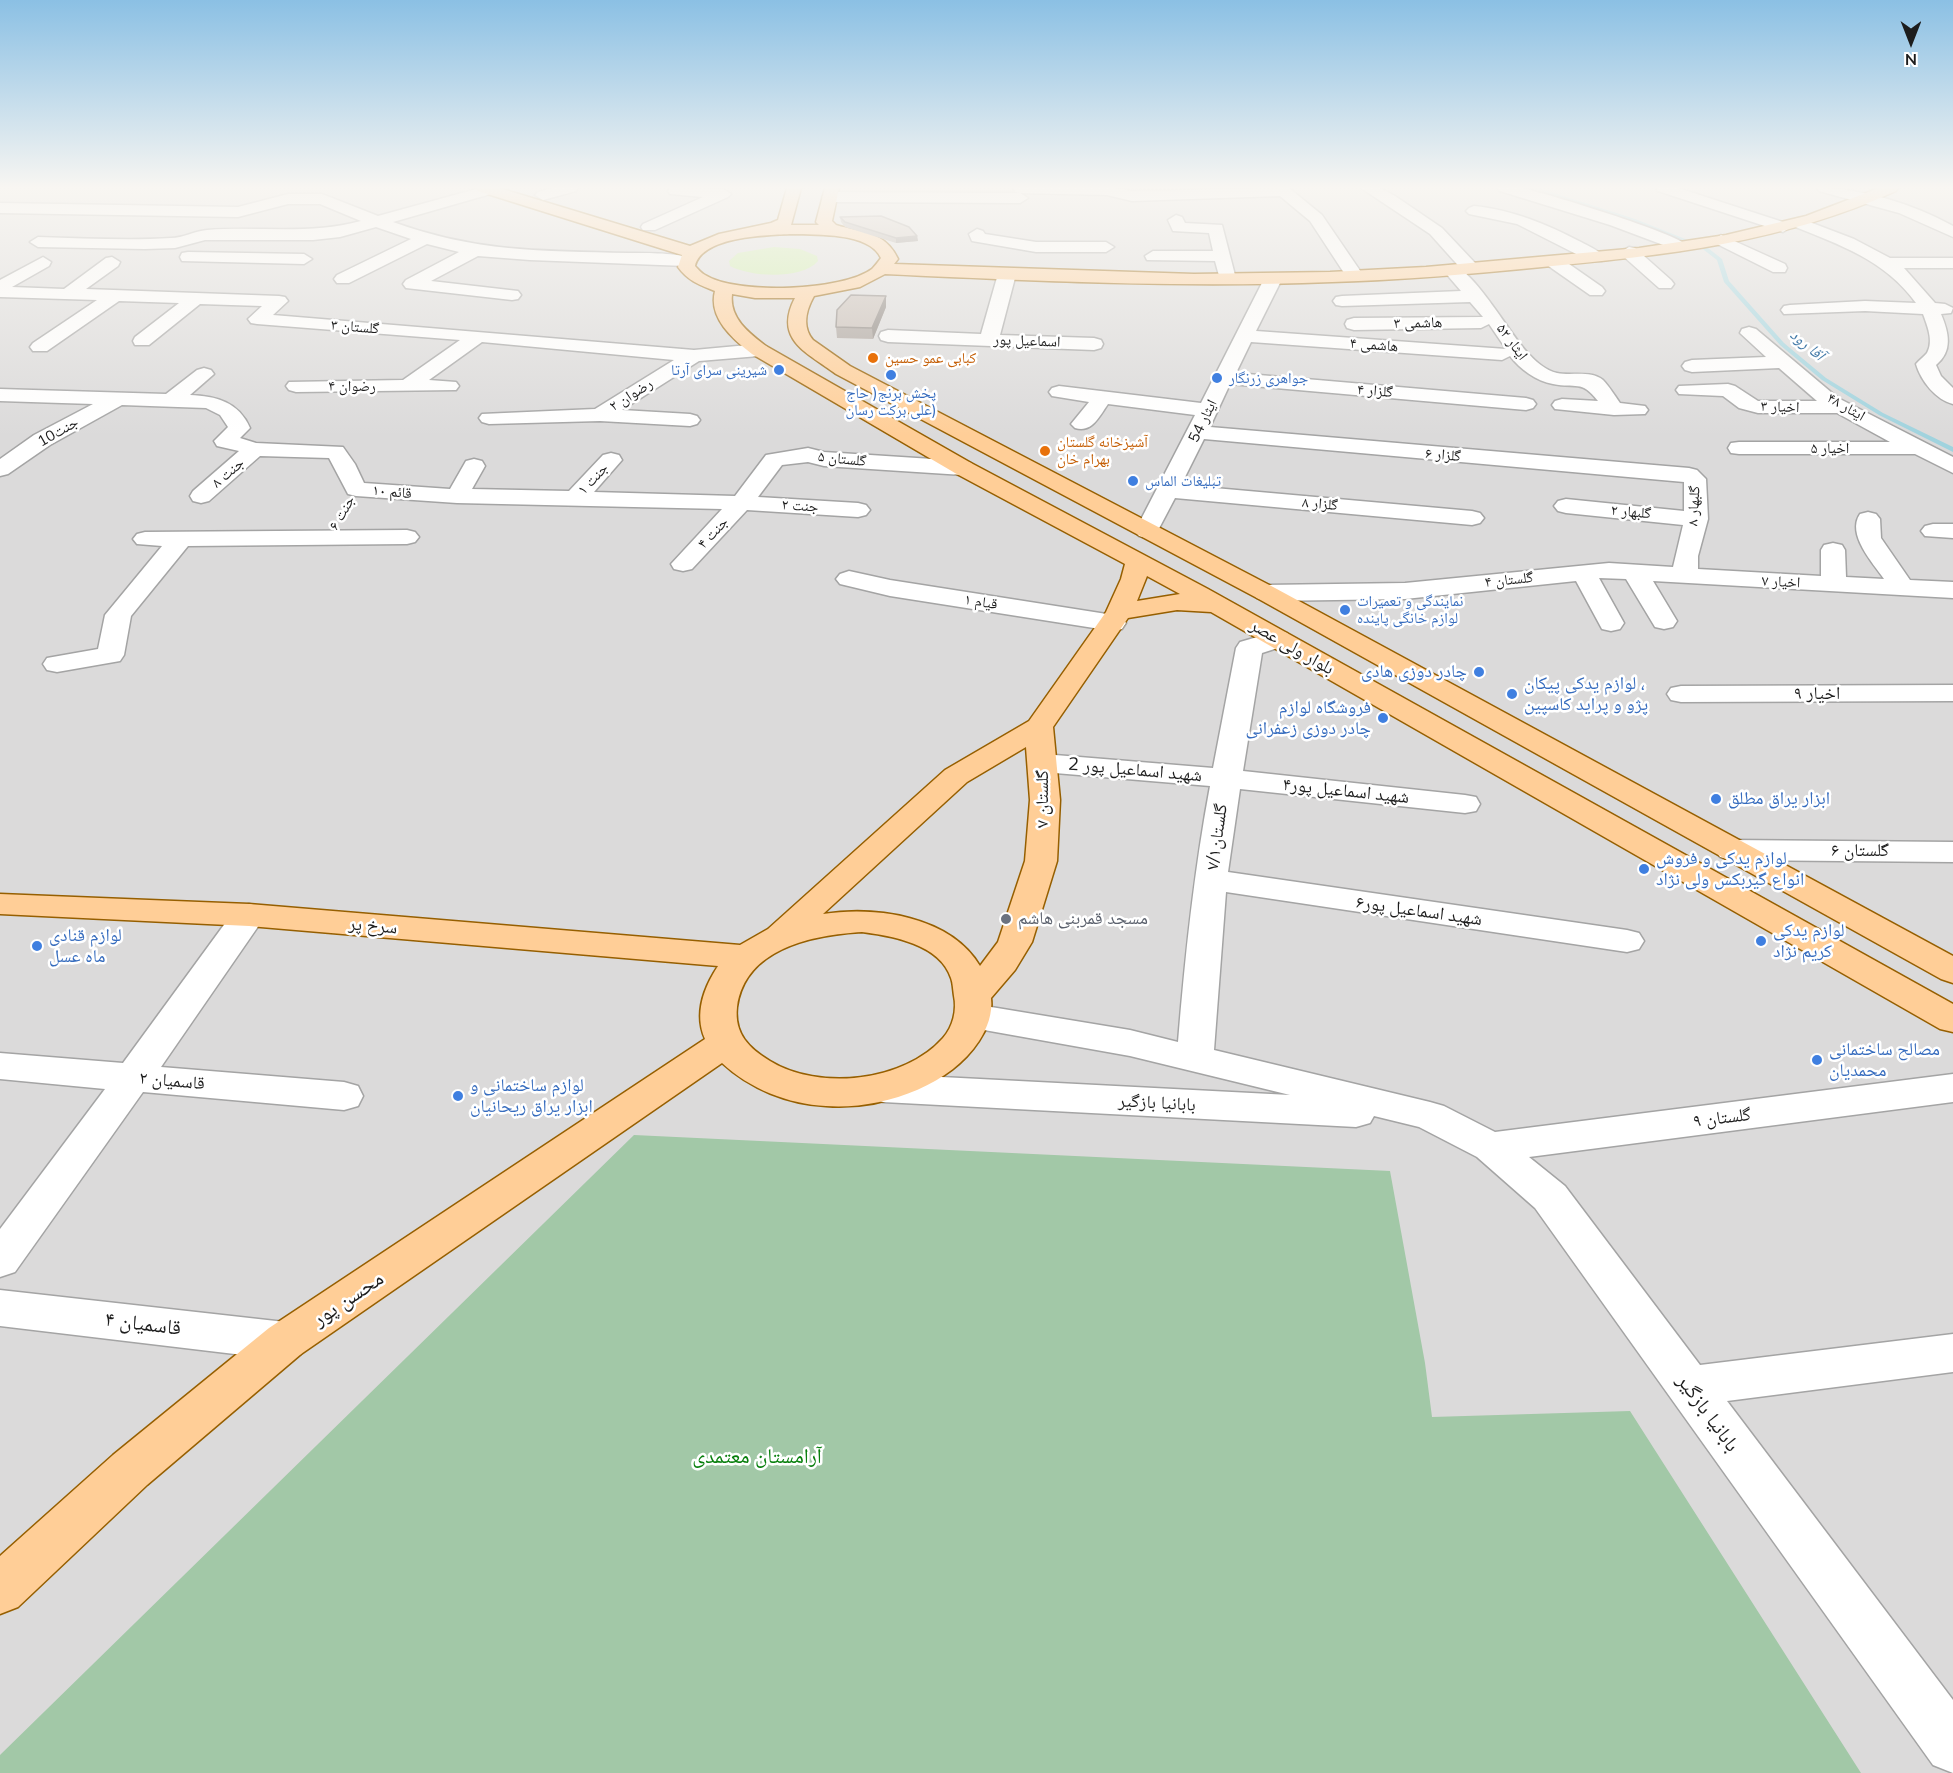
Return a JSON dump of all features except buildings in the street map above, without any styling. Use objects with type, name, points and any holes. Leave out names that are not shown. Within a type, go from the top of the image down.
[{"type":"main road","points":[[689,271],[692,275],[724,288],[766,293],[808,292],[849,285],[867,279],[881,271]]},
{"type":"main road","points":[[927,271],[1273,279],[1437,271]]},
{"type":"main road","points":[[724,288],[722,307],[726,316],[735,308],[747,304],[768,304],[790,309],[797,319]]},
{"type":"main road","points":[[797,319],[798,306],[808,292]]},
{"type":"main road","name":"بلوار ولی عصر","points":[[726,316],[742,336],[759,350],[963,468],[1220,606],[1953,1020]]},
{"type":"main road","name":"بلوار ولی عصر","points":[[797,319],[803,341],[843,370],[1266,593],[1953,971]]},
{"type":"main road","points":[[777,937],[956,776],[1039,727],[1116,617],[1134,579],[1138,561]]},
{"type":"main road","points":[[1116,617],[1178,601],[1195,601],[1220,606]]},
{"type":"main road","name":"گلستان ۷","points":[[724,1044],[754,1071],[792,1087],[837,1093],[883,1088],[916,1076],[943,1059],[962,1039],[974,1005],[1015,942],[1041,861],[1045,800],[1039,727]]},
{"type":"main road","name":"سرخ پر","points":[[0,904],[249,915],[746,957]]},
{"type":"main road","points":[[724,1044],[718,1019],[722,991],[731,973],[746,957],[770,940],[795,930],[828,923],[862,921],[895,926],[925,936],[949,951],[966,971],[974,1005]]},
{"type":"main road","name":"محسن پور","points":[[0,1590],[130,1470],[285,1341],[724,1044]]},
{"type":"street","points":[[0,287],[28,271]]},
{"type":"street","points":[[68,294],[100,271]]},
{"type":"street","points":[[343,279],[360,271]]},
{"type":"street","points":[[437,271],[412,284],[512,295]]},
{"type":"street","points":[[1034,271],[1034,275]]},
{"type":"street","points":[[1225,271],[1227,279]]},
{"type":"street","points":[[1351,271],[1354,275]]},
{"type":"street","name":"ایثار ۵۲","points":[[1453,271],[1497,322],[1518,355],[1539,373],[1556,379],[1581,379],[1595,384],[1614,409]]},
{"type":"street","points":[[1567,271],[1596,291]]},
{"type":"street","points":[[1650,271],[1665,284]]},
{"type":"street","points":[[1897,271],[1931,308],[1940,325],[1940,340],[1936,354],[1926,364],[1935,382],[1953,398]]},
{"type":"street","points":[[989,340],[1008,274]]},
{"type":"street","points":[[142,341],[228,279]]},
{"type":"street","name":"ایثار 54","points":[[1147,531],[1273,279]]},
{"type":"street","points":[[1906,279],[1953,279]]},
{"type":"street","name":"گلستان ۳","points":[[0,292],[279,301],[257,319],[694,356],[759,350]]},
{"type":"street","points":[[9,310],[34,293]]},
{"type":"street","points":[[40,347],[115,296]]},
{"type":"street","points":[[1342,301],[1476,296]]},
{"type":"street","points":[[1405,299],[1440,349]]},
{"type":"street","points":[[1790,309],[1865,306],[1953,309]]},
{"type":"street","name":"هاشمی ۳","points":[[1354,324],[1481,322]]},
{"type":"street","name":"ایثار ۴۸","points":[[1749,333],[1831,402],[1925,447],[1953,466]]},
{"type":"street","name":"اسماعیل پور","points":[[888,336],[1094,344]]},
{"type":"street","name":"هاشمی ۴","points":[[1245,336],[1502,354]]},
{"type":"street","points":[[408,386],[477,337]]},
{"type":"street","name":"رضوان ۲","points":[[600,415],[694,356]]},
{"type":"street","points":[[1692,366],[1781,362]]},
{"type":"street","points":[[1928,371],[1953,373]]},
{"type":"street","points":[[170,401],[204,374]]},
{"type":"street","points":[[3,395],[30,378]]},
{"type":"street","points":[[82,398],[105,378]]},
{"type":"street","name":"گلزار ۴","points":[[1224,378],[1526,404]]},
{"type":"street","points":[[1758,379],[1802,378]]},
{"type":"street","name":"رضوان ۴","points":[[296,386],[449,386]]},
{"type":"street","name":"اخیار ۳","points":[[1686,390],[1728,390],[1746,404],[1758,407],[1843,407]]},
{"type":"street","points":[[1059,392],[1208,410]]},
{"type":"street","name":"قائم ۱۰","points":[[3,395],[208,402],[224,407],[236,418],[239,428],[225,441],[255,449],[335,452],[344,464],[342,513],[394,494],[742,502]]},
{"type":"street","points":[[1082,424],[1103,397]]},
{"type":"street","name":"جنت10","points":[[0,469],[33,446],[118,399]]},
{"type":"street","points":[[1562,405],[1638,410]]},
{"type":"street","points":[[489,417],[600,415],[690,420]]},
{"type":"street","name":"گلزار ۶","points":[[1198,432],[1394,451],[1689,474]]},
{"type":"street","name":"اخیار ۵","points":[[1739,448],[1925,447],[1952,442]]},
{"type":"street","points":[[33,446],[64,449]]},
{"type":"street","name":"جنت ۸","points":[[201,496],[255,449]]},
{"type":"street","name":"گلستان ۵","points":[[742,502],[774,460],[783,457],[808,455],[824,459],[963,468]]},
{"type":"street","name":"جنت ۱","points":[[576,498],[611,460]]},
{"type":"street","points":[[457,496],[474,466]]},
{"type":"street","name":"گلبهار ۸","points":[[1685,566],[1696,519],[1695,478],[1689,474]]},
{"type":"street","name":"گلزار ۸","points":[[1168,491],[1472,518]]},
{"type":"street","name":"جنت ۲","points":[[742,502],[858,510]]},
{"type":"street","name":"جنت ۴","points":[[683,564],[742,502]]},
{"type":"street","name":"گلبهار ۲","points":[[1566,506],[1696,519]]},
{"type":"street","points":[[145,539],[181,539],[342,513],[407,537]]},
{"type":"street","points":[[1868,519],[1869,538],[1902,587]]},
{"type":"street","points":[[57,663],[111,656],[118,615],[181,539]]},
{"type":"street","points":[[1833,550],[1834,584]]},
{"type":"street","points":[[1637,561],[1664,621]]},
{"type":"street","name":"اخیار ۷","points":[[1596,572],[1637,561],[1834,584],[1953,590]]},
{"type":"street","points":[[1596,572],[1611,623]]},
{"type":"street","name":"گلستان ۴","points":[[1266,593],[1405,591],[1596,572]]},
{"type":"street","name":"قیام ۱","points":[[849,579],[890,588],[1116,617]]},
{"type":"street","name":"گلستان۷/۱","points":[[1195,1058],[1203,945],[1211,880],[1249,648],[1278,639]]},
{"type":"street","name":"اخیار ۹","points":[[1681,694],[1953,693]]},
{"type":"street","name":"شهید اسماعیل پور 2","points":[[1043,763],[1226,778]]},
{"type":"street","name":"شهید اسماعیل پور۴","points":[[1226,778],[1465,804]]},
{"type":"street","name":"گلستان ۶","points":[[1731,850],[1953,852]]},
{"type":"street","name":"شهید اسماعیل پور۶","points":[[1211,880],[1627,941]]},
{"type":"street","points":[[0,1260],[62,1178],[249,915]]},
{"type":"street","name":"بابانیا بازگیر","points":[[974,1005],[1430,1116],[1491,1147],[1550,1197],[1953,1745]]},
{"type":"street","name":"قاسمیان ۲","points":[[0,1066],[344,1096]]},
{"type":"street","name":"بابانیا بازگیر","points":[[883,1088],[1175,1105],[1430,1116]]},
{"type":"street","name":"گلستان ۹","points":[[1491,1147],[1953,1089]]},
{"type":"street","name":"قاسمیان ۴","points":[[0,1308],[285,1341]]},
{"type":"street","points":[[1689,1386],[1953,1353]]},
{"type":"shaded area","points":[[0,271],[1953,271],[1953,1773],[0,1773]]},
{"type":"green space","points":[[742,271],[801,271],[776,275]]},
{"type":"green space","name":"آرامستان معتمدی","points":[[634,1135],[1390,1171],[1425,1363],[1432,1417],[1630,1411],[1861,1773],[0,1773],[0,1755]]},
{"type":"waterway","name":"آقا رود","points":[[1723,271],[1726,281],[1782,344],[1824,379],[1881,414],[1953,450]]},
{"type":"place","name":"کبابی عمو حسین","points":[[873,358]]},
{"type":"place","name":"شیرینی سرای آرتا","points":[[779,370]]},
{"type":"place","name":"پخش برنج( حاج علی برکت رسان)","points":[[891,375]]},
{"type":"place","name":"جواهری زرنگار","points":[[1217,378]]},
{"type":"place","name":"آشپزخانه گلستان بهرام خان","points":[[1045,451]]},
{"type":"place","name":"تبلیغات الماس","points":[[1133,481]]},
{"type":"place","name":"نمایندگی و تعمیرات لوازم خانگی پاینده","points":[[1345,610]]},
{"type":"place","name":"چادر دوزی هادی","points":[[1479,672]]},
{"type":"place","name":"لوازم یدکی پیکان ، پژو و پراید کاسپین","points":[[1512,694]]},
{"type":"place","name":"فروشگاه لوازم چادر دوزی زعفرانی","points":[[1383,718]]},
{"type":"place","name":"ابزار یراق مطلق","points":[[1716,799]]},
{"type":"place","name":"لوازم یدکی و فروش انواع گیربکس ولی نژاد","points":[[1644,869]]},
{"type":"place","name":"مسجد قمربنی هاشم","points":[[1006,919]]},
{"type":"place","name":"لوازم یدکی کریم نژاد","points":[[1761,941]]},
{"type":"place","name":"لوازم قنادی ماه عسل","points":[[37,946]]},
{"type":"place","name":"مصالح ساختمانی محمدیان","points":[[1817,1060]]},
{"type":"place","name":"لوازم ساختمانی و ابزار یراق ریحانیان","points":[[458,1096]]}]
